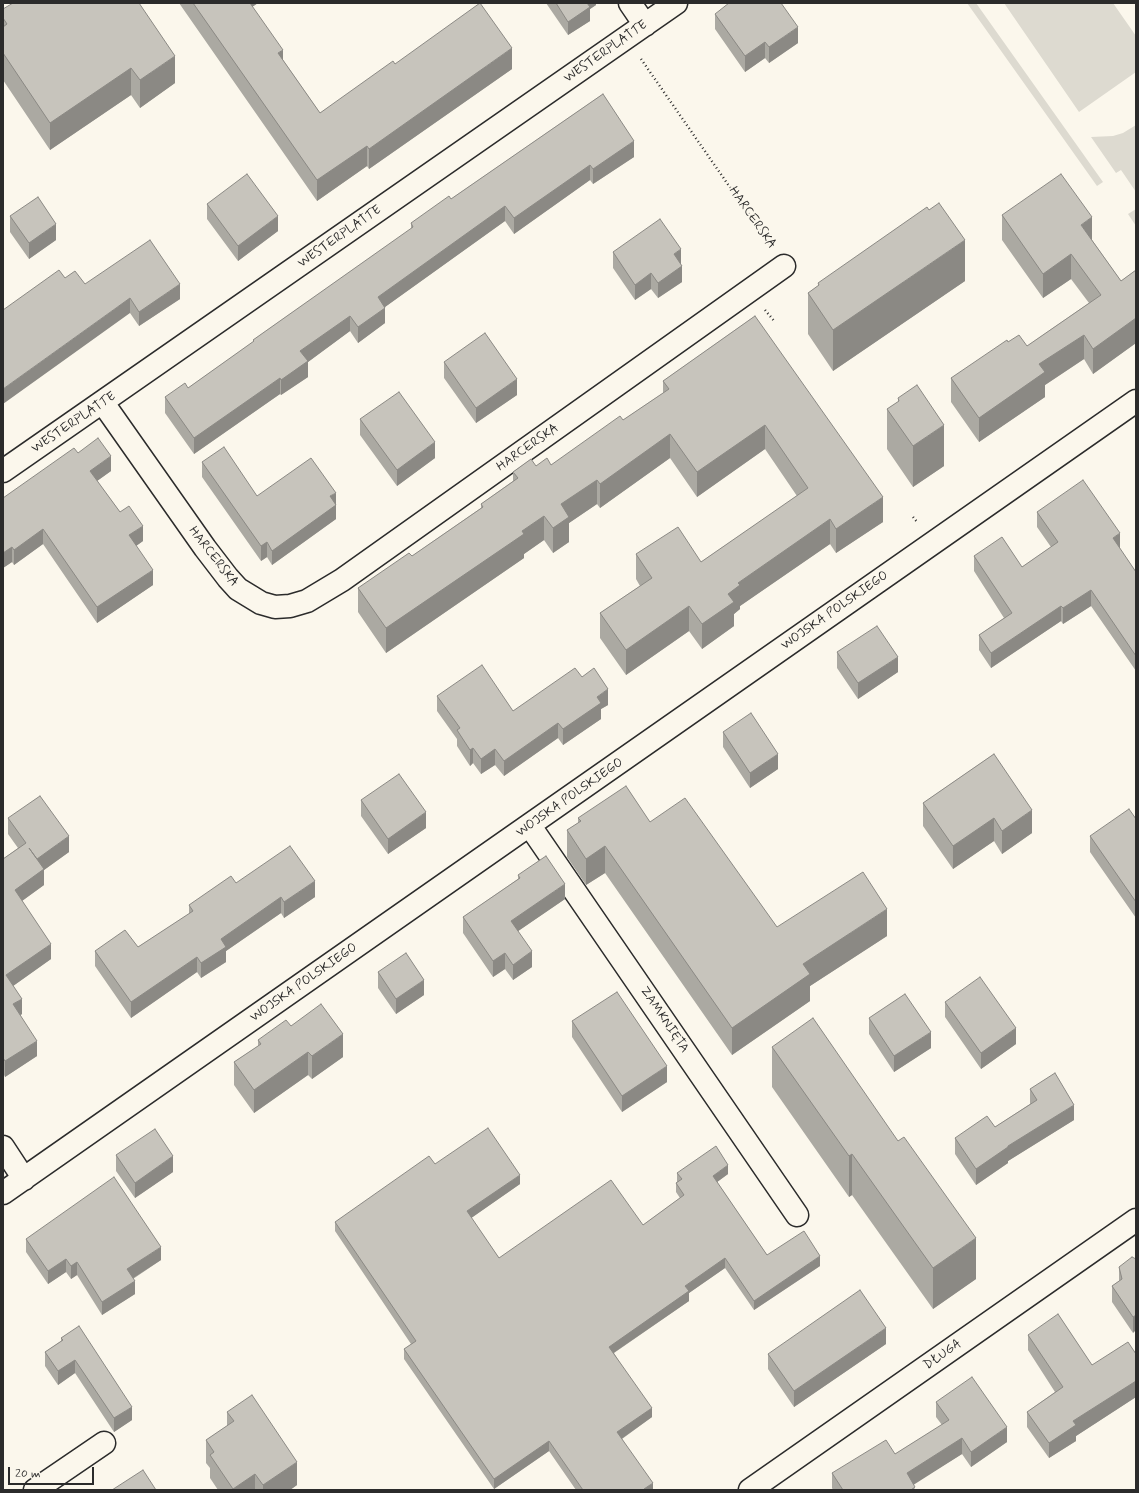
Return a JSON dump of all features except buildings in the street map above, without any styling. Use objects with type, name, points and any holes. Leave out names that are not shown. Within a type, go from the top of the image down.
[{"type":"street","points":[[630,3],[645,25]]},
{"type":"street","name":"WESTERPLATTE","points":[[3,471],[103,403],[676,3]]},
{"type":"street","name":"HARCERSKA","points":[[103,403],[205,548],[238,589],[261,603],[275,607],[290,606],[307,601],[342,580],[784,266]]},
{"type":"street","name":"WOJSKA POLSKIEGO","points":[[3,1193],[1136,401]]},
{"type":"street","name":"ZAMKNIĘTA","points":[[530,826],[797,1215]]},
{"type":"street","points":[[3,1147],[24,1179]]},
{"type":"street","name":"DŁUGA","points":[[750,1490],[1136,1220]]},
{"type":"street","points":[[35,1490],[104,1442]]},
{"type":"path","name":"HARCERSKA","points":[[637,53],[784,266]]},
{"type":"shaded area","points":[[967,3],[976,3],[1103,182],[1097,186]]},
{"type":"shaded area","points":[[1004,3],[1113,3],[1136,36],[1136,72],[1079,112]]},
{"type":"shaded area","points":[[1136,125],[1136,192],[1121,170],[1116,173],[1091,137],[1113,136],[1123,133]]},
{"type":"shaded area","points":[[1136,209],[1136,226],[1128,214]]}]
